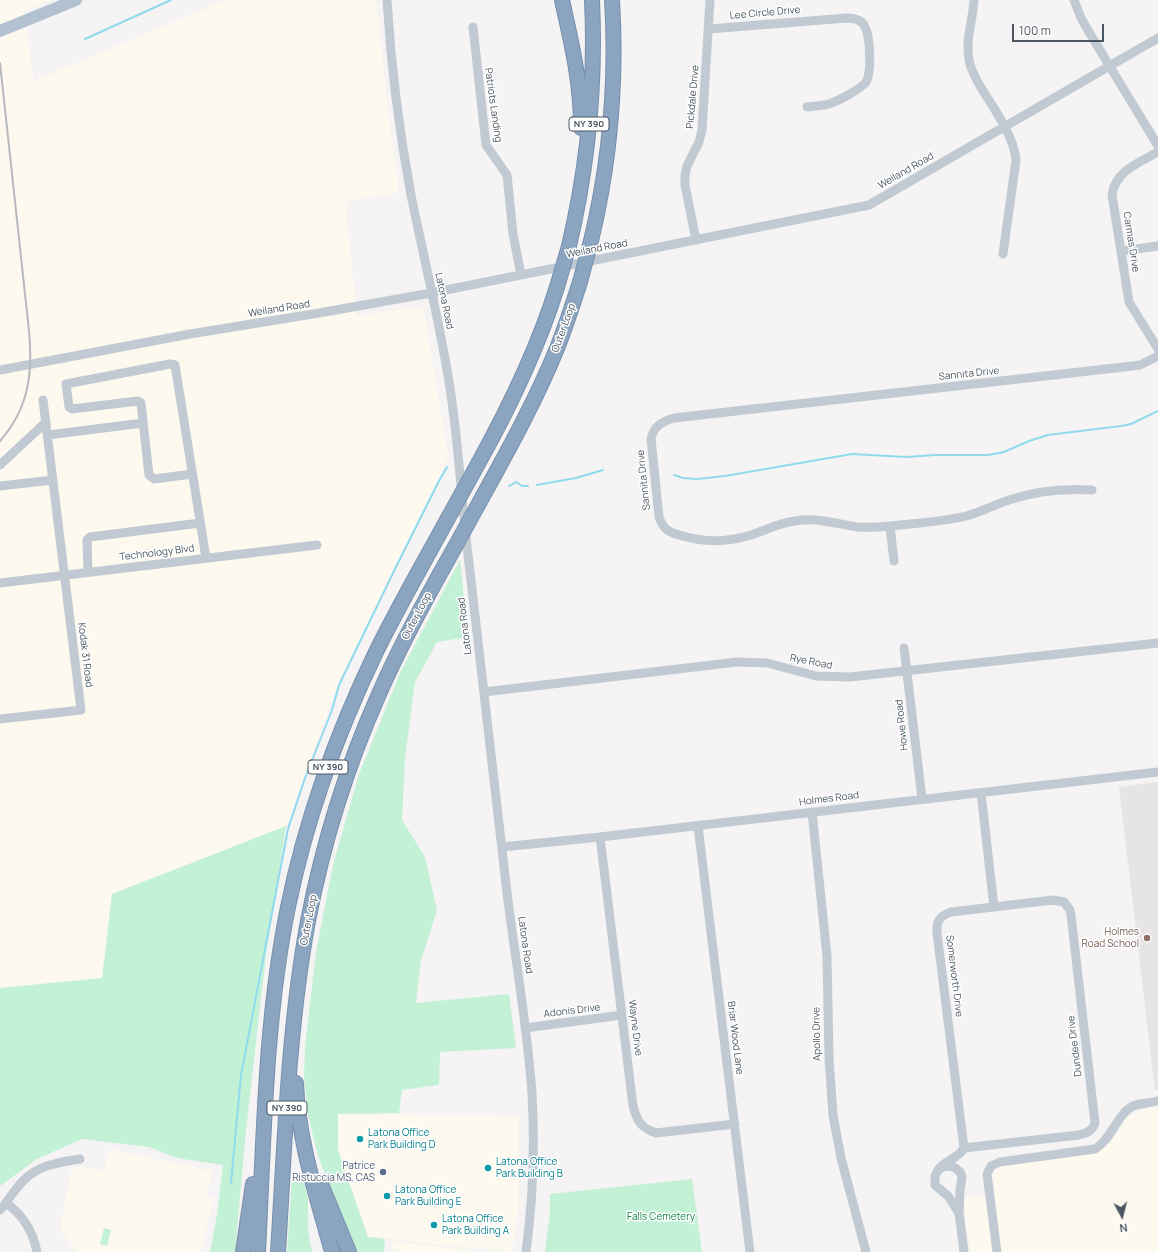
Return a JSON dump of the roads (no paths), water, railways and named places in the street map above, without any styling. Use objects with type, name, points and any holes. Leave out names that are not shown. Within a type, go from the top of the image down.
[{"type":"highway","points":[[562,0],[576,62],[580,88],[581,187]]},
{"type":"highway","name":"Outer Loop","points":[[258,1252],[270,1027],[283,937],[301,855],[318,796],[340,733],[372,660],[392,620],[507,410],[545,322],[569,246],[588,143],[593,65],[592,0]]},
{"type":"highway","name":"Outer Loop","points":[[278,1252],[290,1066],[301,965],[310,914],[325,848],[339,800],[354,758],[393,664],[407,634],[520,428],[545,377],[562,336],[580,282],[591,241],[603,184],[611,117],[613,62],[612,0]]},
{"type":"highway","points":[[301,965],[296,1081],[301,1124],[308,1164],[332,1252]]},
{"type":"highway","points":[[243,1252],[266,1093]]},
{"type":"highway","points":[[301,1124],[314,1166],[349,1252]]},
{"type":"main road","points":[[0,31],[76,0]]},
{"type":"street","name":"Latona Road","points":[[387,0],[399,123],[411,196],[444,357],[454,420],[502,847],[525,1028],[532,1092],[534,1137],[532,1193],[526,1252]]},
{"type":"street","name":"Pickdale Drive","points":[[696,240],[685,185],[685,175],[687,166],[699,142],[702,130],[710,0]]},
{"type":"street","points":[[974,0],[968,42],[970,64],[973,74],[1014,148],[1016,160],[1003,254]]},
{"type":"street","points":[[1074,0],[1084,24],[1158,146]]},
{"type":"street","name":"Lee Circle Drive","points":[[709,29],[847,18],[854,18],[860,21],[865,26],[867,32],[870,70],[867,81],[857,89],[829,104],[808,107]]},
{"type":"street","name":"Patriots Landing","points":[[473,27],[486,145],[507,175],[513,234],[521,275]]},
{"type":"street","name":"Weiland Road","points":[[0,370],[190,334],[431,293],[869,205],[1158,38]]},
{"type":"street","name":"Carmas Drive","points":[[1158,152],[1124,172],[1114,187],[1112,195],[1129,302],[1158,349]]},
{"type":"street","points":[[1121,251],[1158,246]]},
{"type":"street","name":"Sannita Drive","points":[[1092,490],[1070,489],[1045,491],[1019,497],[965,516],[890,526],[857,527],[825,520],[805,520],[787,522],[729,540],[706,541],[673,534],[663,527],[659,516],[651,444],[652,434],[661,423],[674,418],[1140,365],[1158,356]]},
{"type":"street","points":[[192,474],[154,479],[149,475],[141,403],[138,401],[72,409],[69,407],[65,385],[170,364],[175,365],[206,558]]},
{"type":"street","name":"Kodak 31 Road","points":[[0,719],[81,710],[44,400]]},
{"type":"street","points":[[0,465],[46,422]]},
{"type":"street","points":[[48,435],[143,423]]},
{"type":"street","points":[[0,486],[53,480]]},
{"type":"street","points":[[88,572],[87,540],[90,537],[200,523]]},
{"type":"street","points":[[890,526],[894,561]]},
{"type":"street","name":"Technology Blvd","points":[[0,583],[317,545]]},
{"type":"street","name":"Rye Road","points":[[484,692],[753,661],[767,663],[800,672],[832,677],[850,677],[1158,643]]},
{"type":"street","name":"Howe Road","points":[[904,648],[922,799]]},
{"type":"street","name":"Holmes Road","points":[[502,847],[698,826],[1158,772]]},
{"type":"street","points":[[980,793],[994,907]]},
{"type":"street","name":"Apollo Drive","points":[[812,812],[827,956],[829,1059],[833,1115],[841,1158],[866,1252]]},
{"type":"street","name":"Briar Wood Lane","points":[[698,826],[750,1252]]},
{"type":"street","name":"Wayne Drive","points":[[600,837],[633,1106],[638,1121],[642,1126],[656,1133],[735,1124]]},
{"type":"street","name":"Dundee Drive","points":[[964,1148],[1079,1135],[1089,1132],[1093,1129],[1096,1123],[1070,910],[1064,902],[1053,900],[994,907]]},
{"type":"street","name":"Somerworth Drive","points":[[964,1148],[937,926],[941,917],[945,914],[994,907]]},
{"type":"street","name":"Adonis Drive","points":[[525,1028],[622,1015]]},
{"type":"street","points":[[997,1252],[987,1173],[991,1166],[1000,1162],[1095,1149],[1100,1146],[1109,1136],[1127,1110],[1137,1105],[1158,1102]]},
{"type":"street","points":[[959,1213],[948,1196],[935,1185],[935,1176],[938,1170],[946,1162],[956,1157],[964,1148]]},
{"type":"street","points":[[0,1210],[23,1180],[39,1169],[61,1162],[80,1160]]},
{"type":"street","points":[[938,1170],[945,1166],[954,1167],[960,1172],[962,1177],[959,1213],[964,1252]]},
{"type":"street","points":[[6,1203],[22,1216],[29,1227],[33,1235],[37,1252]]},
{"type":"waterway","points":[[85,39],[171,0]]},
{"type":"waterway","points":[[674,475],[683,478],[697,479],[725,476],[852,454],[906,457],[935,455],[988,455],[1004,452],[1029,441],[1048,435],[1131,424],[1158,411]]},
{"type":"waterway","points":[[231,1183],[241,1075],[288,829],[305,778],[332,710],[339,685],[394,571],[447,467]]},
{"type":"waterway","points":[[537,485],[576,478],[603,470]]},
{"type":"waterway","points":[[509,486],[516,482],[522,486],[528,486]]},
{"type":"railway","points":[[0,63],[30,346],[29,376],[23,403],[10,429],[0,441]]},
{"type":"place","name":"Holmes Road School","points":[[1147,938]]},
{"type":"place","name":"Latona Office Park Building D","points":[[360,1139]]},
{"type":"place","name":"Latona Office Park Building B","points":[[488,1168]]},
{"type":"place","name":"Patrice Ristuccia MS, CAS","points":[[383,1172]]},
{"type":"place","name":"Latona Office Park Building E","points":[[387,1196]]},
{"type":"place","name":"Latona Office Park Building A","points":[[434,1225]]},
{"type":"park label","name":"Falls Cemetery","points":[[661,1217]]}]
